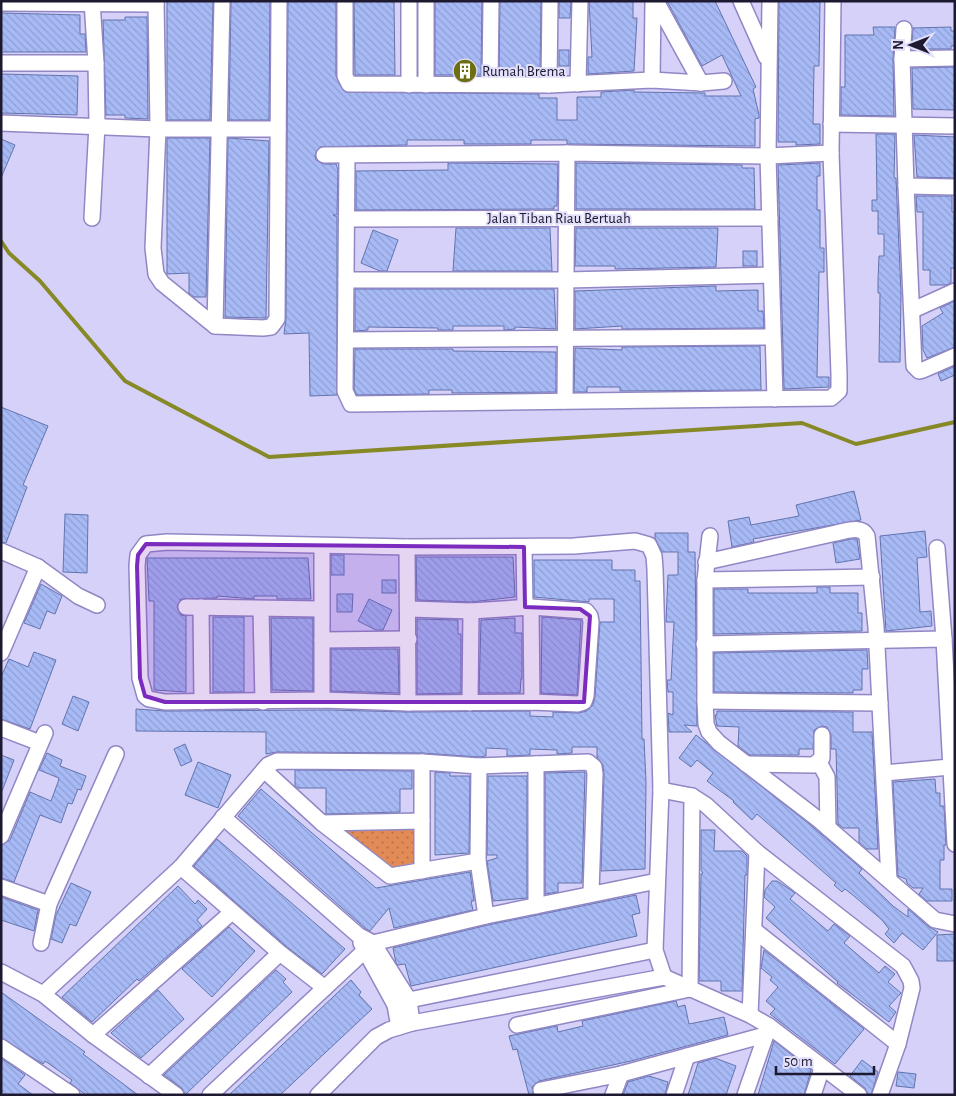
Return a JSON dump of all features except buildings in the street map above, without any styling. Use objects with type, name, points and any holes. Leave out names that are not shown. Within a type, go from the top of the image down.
[{"type":"street","points":[[215,326],[222,1]]},
{"type":"street","points":[[1,3],[156,3],[158,129],[153,248],[156,274],[162,283],[215,326],[271,327],[277,319],[279,1]]},
{"type":"street","points":[[345,1],[346,81],[356,86],[549,85],[652,80],[701,83],[724,81]]},
{"type":"street","points":[[409,1],[409,85]]},
{"type":"street","points":[[426,1],[426,85]]},
{"type":"street","points":[[490,84],[491,1]]},
{"type":"street","points":[[549,85],[550,1]]},
{"type":"street","points":[[578,84],[580,1]]},
{"type":"street","points":[[652,80],[654,1]]},
{"type":"street","points":[[654,1],[701,83]]},
{"type":"street","points":[[741,1],[767,61]]},
{"type":"street","points":[[770,1],[767,61],[768,156],[775,399]]},
{"type":"street","points":[[347,156],[348,220],[345,392],[351,404],[831,398],[838,391],[831,153],[833,1]]},
{"type":"street","points":[[92,3],[96,63],[97,125],[92,218]]},
{"type":"street","points":[[904,29],[902,59],[906,186],[916,369],[922,370],[955,356]]},
{"type":"street","points":[[902,59],[955,58]]},
{"type":"street","points":[[1,63],[96,63]]},
{"type":"street","points":[[1,123],[97,125],[158,129],[278,129]]},
{"type":"street","points":[[831,124],[955,126]]},
{"type":"street","points":[[324,154],[347,156],[567,153],[768,156],[831,153]]},
{"type":"street","points":[[565,401],[567,153]]},
{"type":"street","points":[[906,186],[955,187]]},
{"type":"street","name":"Jalan Tiban Riau Bertuah","points":[[348,220],[566,217],[770,218]]},
{"type":"street","points":[[346,280],[567,280],[770,275]]},
{"type":"street","points":[[913,310],[955,291]]},
{"type":"street","points":[[346,340],[772,337]]},
{"type":"street","points":[[706,562],[836,533],[861,529],[867,536],[877,642],[889,880]]},
{"type":"street","points":[[710,536],[704,580],[705,701],[706,724],[709,732],[719,743],[828,828],[935,920],[955,924]]},
{"type":"street","points":[[409,609],[471,611],[528,608],[586,610],[591,622],[584,702],[578,704],[532,702],[408,703],[322,700],[202,702],[154,701],[145,696],[140,678],[137,566],[142,547],[146,544],[167,542],[322,546],[524,547],[636,542],[649,545],[652,548],[655,569],[660,790],[655,950],[664,976]]},
{"type":"street","points":[[322,546],[322,700]]},
{"type":"street","points":[[407,547],[409,609],[408,703]]},
{"type":"street","points":[[524,547],[532,702]]},
{"type":"street","points":[[937,548],[944,639],[951,691],[950,767],[955,844]]},
{"type":"street","points":[[1,552],[38,567],[78,596],[97,605]]},
{"type":"street","points":[[1,653],[38,567]]},
{"type":"street","points":[[704,580],[872,577]]},
{"type":"street","points":[[186,607],[321,609]]},
{"type":"street","points":[[201,608],[202,702]]},
{"type":"street","points":[[261,609],[263,702]]},
{"type":"street","points":[[470,703],[471,611]]},
{"type":"street","points":[[322,640],[409,639]]},
{"type":"street","points":[[704,644],[877,642],[903,639],[944,639]]},
{"type":"street","points":[[705,701],[880,703]]},
{"type":"street","points":[[1,728],[43,738],[1,836]]},
{"type":"street","points":[[822,735],[823,752],[819,762],[827,777],[828,828]]},
{"type":"street","points":[[41,944],[50,904],[116,754]]},
{"type":"street","points":[[43,994],[181,867],[273,762],[287,760],[422,762],[478,766],[588,762],[594,767],[591,893]]},
{"type":"street","points":[[422,762],[422,871]]},
{"type":"street","points":[[746,764],[809,765],[819,762]]},
{"type":"street","points":[[536,764],[536,906]]},
{"type":"street","points":[[478,766],[478,861],[486,916]]},
{"type":"street","points":[[884,773],[950,767]]},
{"type":"street","points":[[264,770],[322,823],[384,873],[395,877],[478,861]]},
{"type":"street","points":[[660,790],[692,796],[757,852],[903,966],[908,972],[912,988],[898,1044],[880,1095]]},
{"type":"street","points":[[690,989],[692,796]]},
{"type":"street","points":[[223,817],[358,935],[369,947],[402,1003],[405,1025]]},
{"type":"street","points":[[322,823],[422,821]]},
{"type":"street","points":[[750,1015],[757,852]]},
{"type":"street","points":[[181,867],[280,953],[325,988]]},
{"type":"street","points":[[210,1095],[369,947],[486,916],[657,881]]},
{"type":"street","points":[[1,887],[50,904]]},
{"type":"street","points":[[94,1035],[232,912]]},
{"type":"street","points":[[754,930],[898,1044]]},
{"type":"street","points":[[402,1003],[655,950]]},
{"type":"street","points":[[149,1076],[280,953]]},
{"type":"street","points":[[1,972],[43,994],[94,1035],[176,1095]]},
{"type":"street","points":[[318,1095],[376,1037],[405,1025],[664,976],[750,1015],[767,1031],[859,1095]]},
{"type":"street","points":[[517,1025],[690,989]]},
{"type":"street","points":[[541,1090],[621,1074],[767,1031]]},
{"type":"street","points":[[744,1095],[767,1031]]},
{"type":"street","points":[[1,1047],[72,1095]]},
{"type":"street","points":[[674,1095],[687,1056]]},
{"type":"street","points":[[813,1095],[822,1068]]},
{"type":"street","points":[[613,1095],[621,1074]]},
{"type":"highlighted area","points":[[146,544],[524,547],[525,607],[580,609],[590,616],[584,702],[165,702],[145,696],[140,678],[137,566],[138,555]]},
{"type":"shaded area","points":[[415,812],[418,861],[389,871],[329,825]]},
{"type":"waterway","points":[[1,241],[9,253],[40,281],[125,381],[269,457],[802,423],[856,444],[955,422]]},
{"type":"place","name":"Rumah Brema","points":[[465,71]]}]
